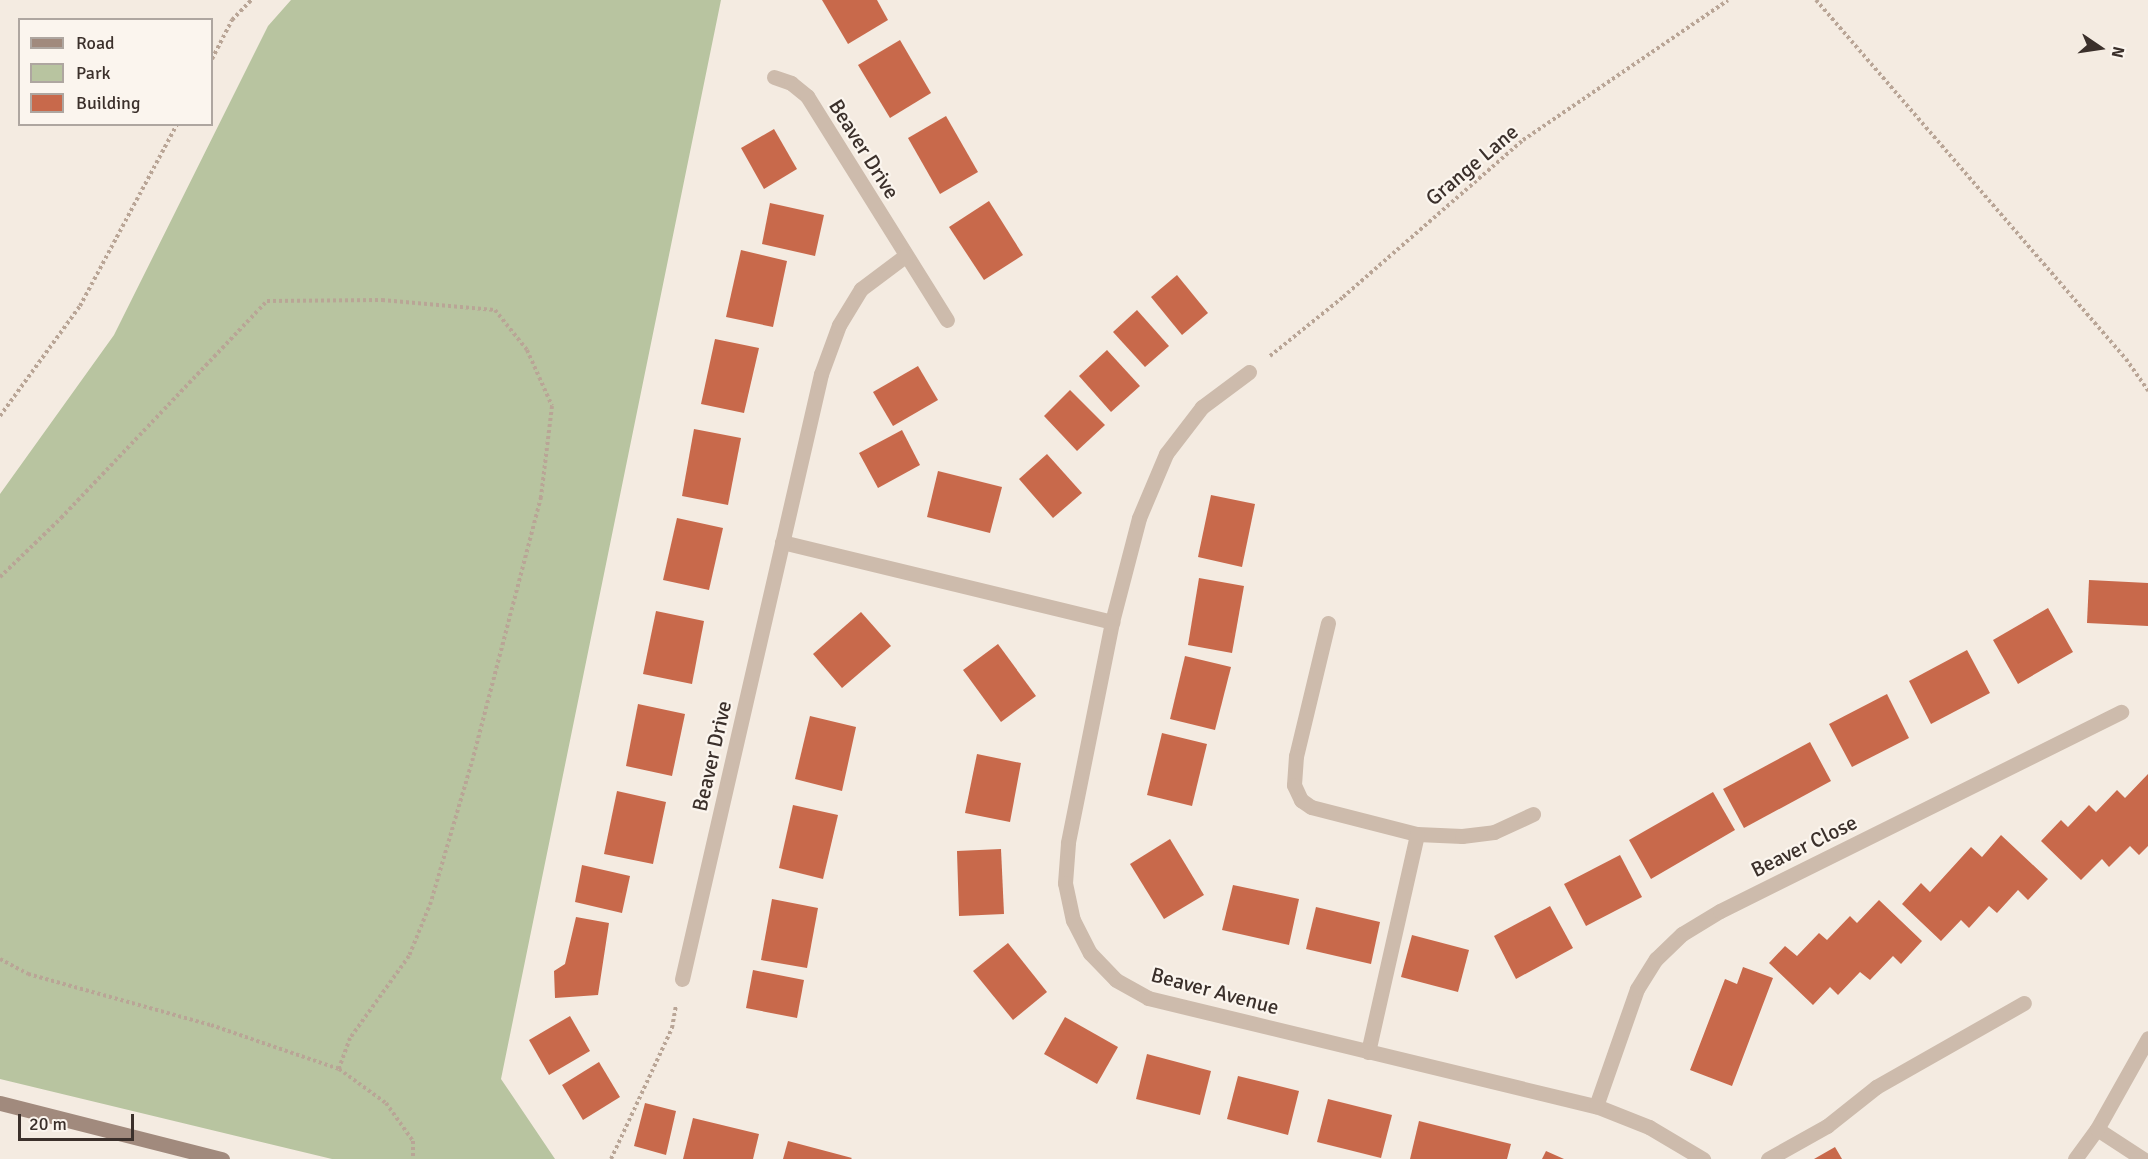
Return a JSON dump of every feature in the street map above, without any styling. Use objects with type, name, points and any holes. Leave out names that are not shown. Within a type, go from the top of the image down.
[{"type":"main road","points":[[0,1103],[222,1159]]},
{"type":"street","name":"Beaver Drive","points":[[774,77],[791,83],[807,96],[947,320]]},
{"type":"street","name":"Beaver Drive","points":[[682,979],[821,374],[839,325],[861,289],[905,256]]},
{"type":"street","name":"Beaver Avenue","points":[[1249,372],[1202,407],[1166,454],[1139,518],[1112,622],[1068,843],[1066,873],[1073,920],[1090,953],[1116,980],[1148,998],[1596,1106],[1649,1127],[1703,1159]]},
{"type":"street","points":[[782,542],[1112,622]]},
{"type":"street","points":[[1328,623],[1296,756],[1294,784],[1301,800],[1311,807],[1417,834],[1462,836],[1494,832],[1533,814]]},
{"type":"street","name":"Beaver Close","points":[[1596,1106],[1637,989],[1656,959],[1682,934],[1720,911],[2121,712]]},
{"type":"street","points":[[1368,1052],[1417,834]]},
{"type":"street","points":[[1768,1159],[1827,1126],[1876,1087],[2024,1003]]},
{"type":"street","points":[[2075,1159],[2097,1129],[2148,1038]]},
{"type":"street","points":[[2097,1129],[2143,1159]]},
{"type":"path","points":[[213,57],[232,21],[251,0]]},
{"type":"path","name":"Grange Lane","points":[[1249,372],[1343,297],[1523,140],[1728,0]]},
{"type":"path","points":[[1816,0],[2126,359],[2148,391]]},
{"type":"path","points":[[0,416],[80,306],[176,126]]},
{"type":"path","points":[[0,577],[61,518],[267,301],[382,300],[495,310],[527,351],[552,406],[541,497],[479,736],[431,902],[410,956],[350,1038],[339,1069]]},
{"type":"path","points":[[0,959],[28,974],[211,1025],[339,1069],[386,1103],[412,1141],[413,1159]]},
{"type":"path","points":[[611,1159],[672,1028],[682,979]]},
{"type":"green space","points":[[291,0],[721,0],[501,1079],[555,1159],[332,1159],[0,1079],[0,494],[114,335],[268,26]]},
{"type":"building","points":[[822,0],[877,0],[888,20],[848,44]]},
{"type":"building","points":[[900,40],[931,93],[890,118],[858,65]]},
{"type":"building","points":[[946,116],[978,172],[940,194],[908,138]]},
{"type":"building","points":[[774,129],[797,169],[764,189],[741,148]]},
{"type":"building","points":[[989,201],[1023,255],[984,280],[949,227]]},
{"type":"building","points":[[770,203],[824,215],[815,256],[762,244]]},
{"type":"building","points":[[741,250],[787,261],[773,327],[726,317]]},
{"type":"building","points":[[1177,275],[1208,313],[1182,335],[1151,297]]},
{"type":"building","points":[[1137,310],[1169,346],[1145,367],[1113,332]]},
{"type":"building","points":[[715,339],[759,348],[744,413],[701,404]]},
{"type":"building","points":[[1107,350],[1140,386],[1111,412],[1079,376]]},
{"type":"building","points":[[918,366],[938,400],[893,426],[873,392]]},
{"type":"building","points":[[1070,390],[1105,425],[1077,451],[1044,416]]},
{"type":"building","points":[[694,429],[741,438],[728,505],[682,496]]},
{"type":"building","points":[[902,430],[920,465],[878,488],[859,453]]},
{"type":"building","points":[[1047,454],[1082,493],[1053,518],[1019,479]]},
{"type":"building","points":[[938,471],[1002,487],[990,533],[927,517]]},
{"type":"building","points":[[1211,495],[1255,504],[1242,567],[1198,557]]},
{"type":"building","points":[[677,518],[723,528],[709,590],[663,580]]},
{"type":"building","points":[[1199,578],[1244,586],[1232,653],[1188,645]]},
{"type":"building","points":[[2089,580],[2148,583],[2148,626],[2087,623]]},
{"type":"building","points":[[2048,608],[2073,652],[2018,684],[1993,640]]},
{"type":"building","points":[[656,611],[704,621],[692,684],[643,674]]},
{"type":"building","points":[[861,612],[891,646],[842,688],[813,654]]},
{"type":"building","points":[[998,644],[1036,696],[1001,722],[963,670]]},
{"type":"building","points":[[1967,650],[1990,693],[1931,724],[1909,681]]},
{"type":"building","points":[[1185,656],[1231,667],[1215,730],[1170,719]]},
{"type":"building","points":[[1887,694],[1909,738],[1852,767],[1829,724]]},
{"type":"building","points":[[638,704],[685,714],[672,776],[626,766]]},
{"type":"building","points":[[810,716],[856,727],[842,791],[795,779]]},
{"type":"building","points":[[1162,733],[1207,744],[1192,806],[1147,795]]},
{"type":"building","points":[[1810,742],[1831,781],[1744,828],[1723,789]]},
{"type":"building","points":[[977,754],[1021,763],[1010,822],[965,813]]},
{"type":"building","points":[[2148,774],[2148,846],[2139,855],[2130,846],[2109,867],[2102,859],[2081,880],[2041,841],[2061,820],[2068,827],[2089,805],[2096,812],[2117,790],[2125,798]]},
{"type":"building","points":[[617,791],[666,802],[653,864],[604,854]]},
{"type":"building","points":[[1713,792],[1735,830],[1651,879],[1629,840]]},
{"type":"building","points":[[793,805],[838,815],[823,879],[779,868]]},
{"type":"building","points":[[2001,835],[2048,879],[2028,900],[2018,890],[1997,913],[1989,906],[1969,928],[1961,920],[1941,941],[1902,904],[1921,883],[1930,892],[1971,847],[1982,857]]},
{"type":"building","points":[[1170,839],[1204,895],[1164,919],[1130,864]]},
{"type":"building","points":[[1001,849],[1004,914],[959,916],[957,851]]},
{"type":"building","points":[[1620,855],[1642,897],[1586,926],[1564,884]]},
{"type":"building","points":[[582,865],[630,876],[622,913],[575,902]]},
{"type":"building","points":[[1233,885],[1299,899],[1289,945],[1222,930]]},
{"type":"building","points":[[772,899],[818,908],[807,968],[761,960]]},
{"type":"building","points":[[1879,900],[1922,941],[1901,964],[1893,956],[1870,980],[1860,972],[1838,995],[1830,987],[1813,1005],[1769,963],[1785,946],[1797,956],[1819,933],[1827,940],[1850,916],[1857,923]]},
{"type":"building","points":[[1550,906],[1573,948],[1516,979],[1494,936]]},
{"type":"building","points":[[1316,907],[1380,922],[1371,964],[1306,949]]},
{"type":"building","points":[[576,917],[609,923],[598,995],[555,998],[554,971],[565,964]]},
{"type":"building","points":[[1412,935],[1469,950],[1458,992],[1401,977]]},
{"type":"building","points":[[1008,943],[1047,992],[1013,1020],[973,971]]},
{"type":"building","points":[[1743,967],[1773,978],[1732,1086],[1690,1070],[1725,979],[1737,984]]},
{"type":"building","points":[[753,970],[804,980],[797,1018],[746,1008]]},
{"type":"building","points":[[570,1016],[590,1051],[549,1075],[529,1040]]},
{"type":"building","points":[[1065,1017],[1118,1047],[1097,1084],[1044,1054]]},
{"type":"building","points":[[1147,1054],[1211,1071],[1200,1115],[1136,1099]]},
{"type":"building","points":[[599,1062],[620,1097],[583,1120],[562,1085]]},
{"type":"building","points":[[1238,1076],[1299,1091],[1288,1135],[1227,1119]]},
{"type":"building","points":[[1328,1099],[1392,1115],[1381,1158],[1317,1142]]},
{"type":"building","points":[[645,1103],[676,1111],[666,1155],[634,1146]]},
{"type":"building","points":[[693,1118],[759,1134],[753,1159],[683,1159]]},
{"type":"building","points":[[1419,1121],[1511,1144],[1507,1159],[1410,1159]]},
{"type":"building","points":[[788,1141],[852,1158],[783,1159]]},
{"type":"building","points":[[1835,1147],[1842,1159],[1814,1159]]},
{"type":"building","points":[[1546,1151],[1564,1159],[1542,1159]]}]
